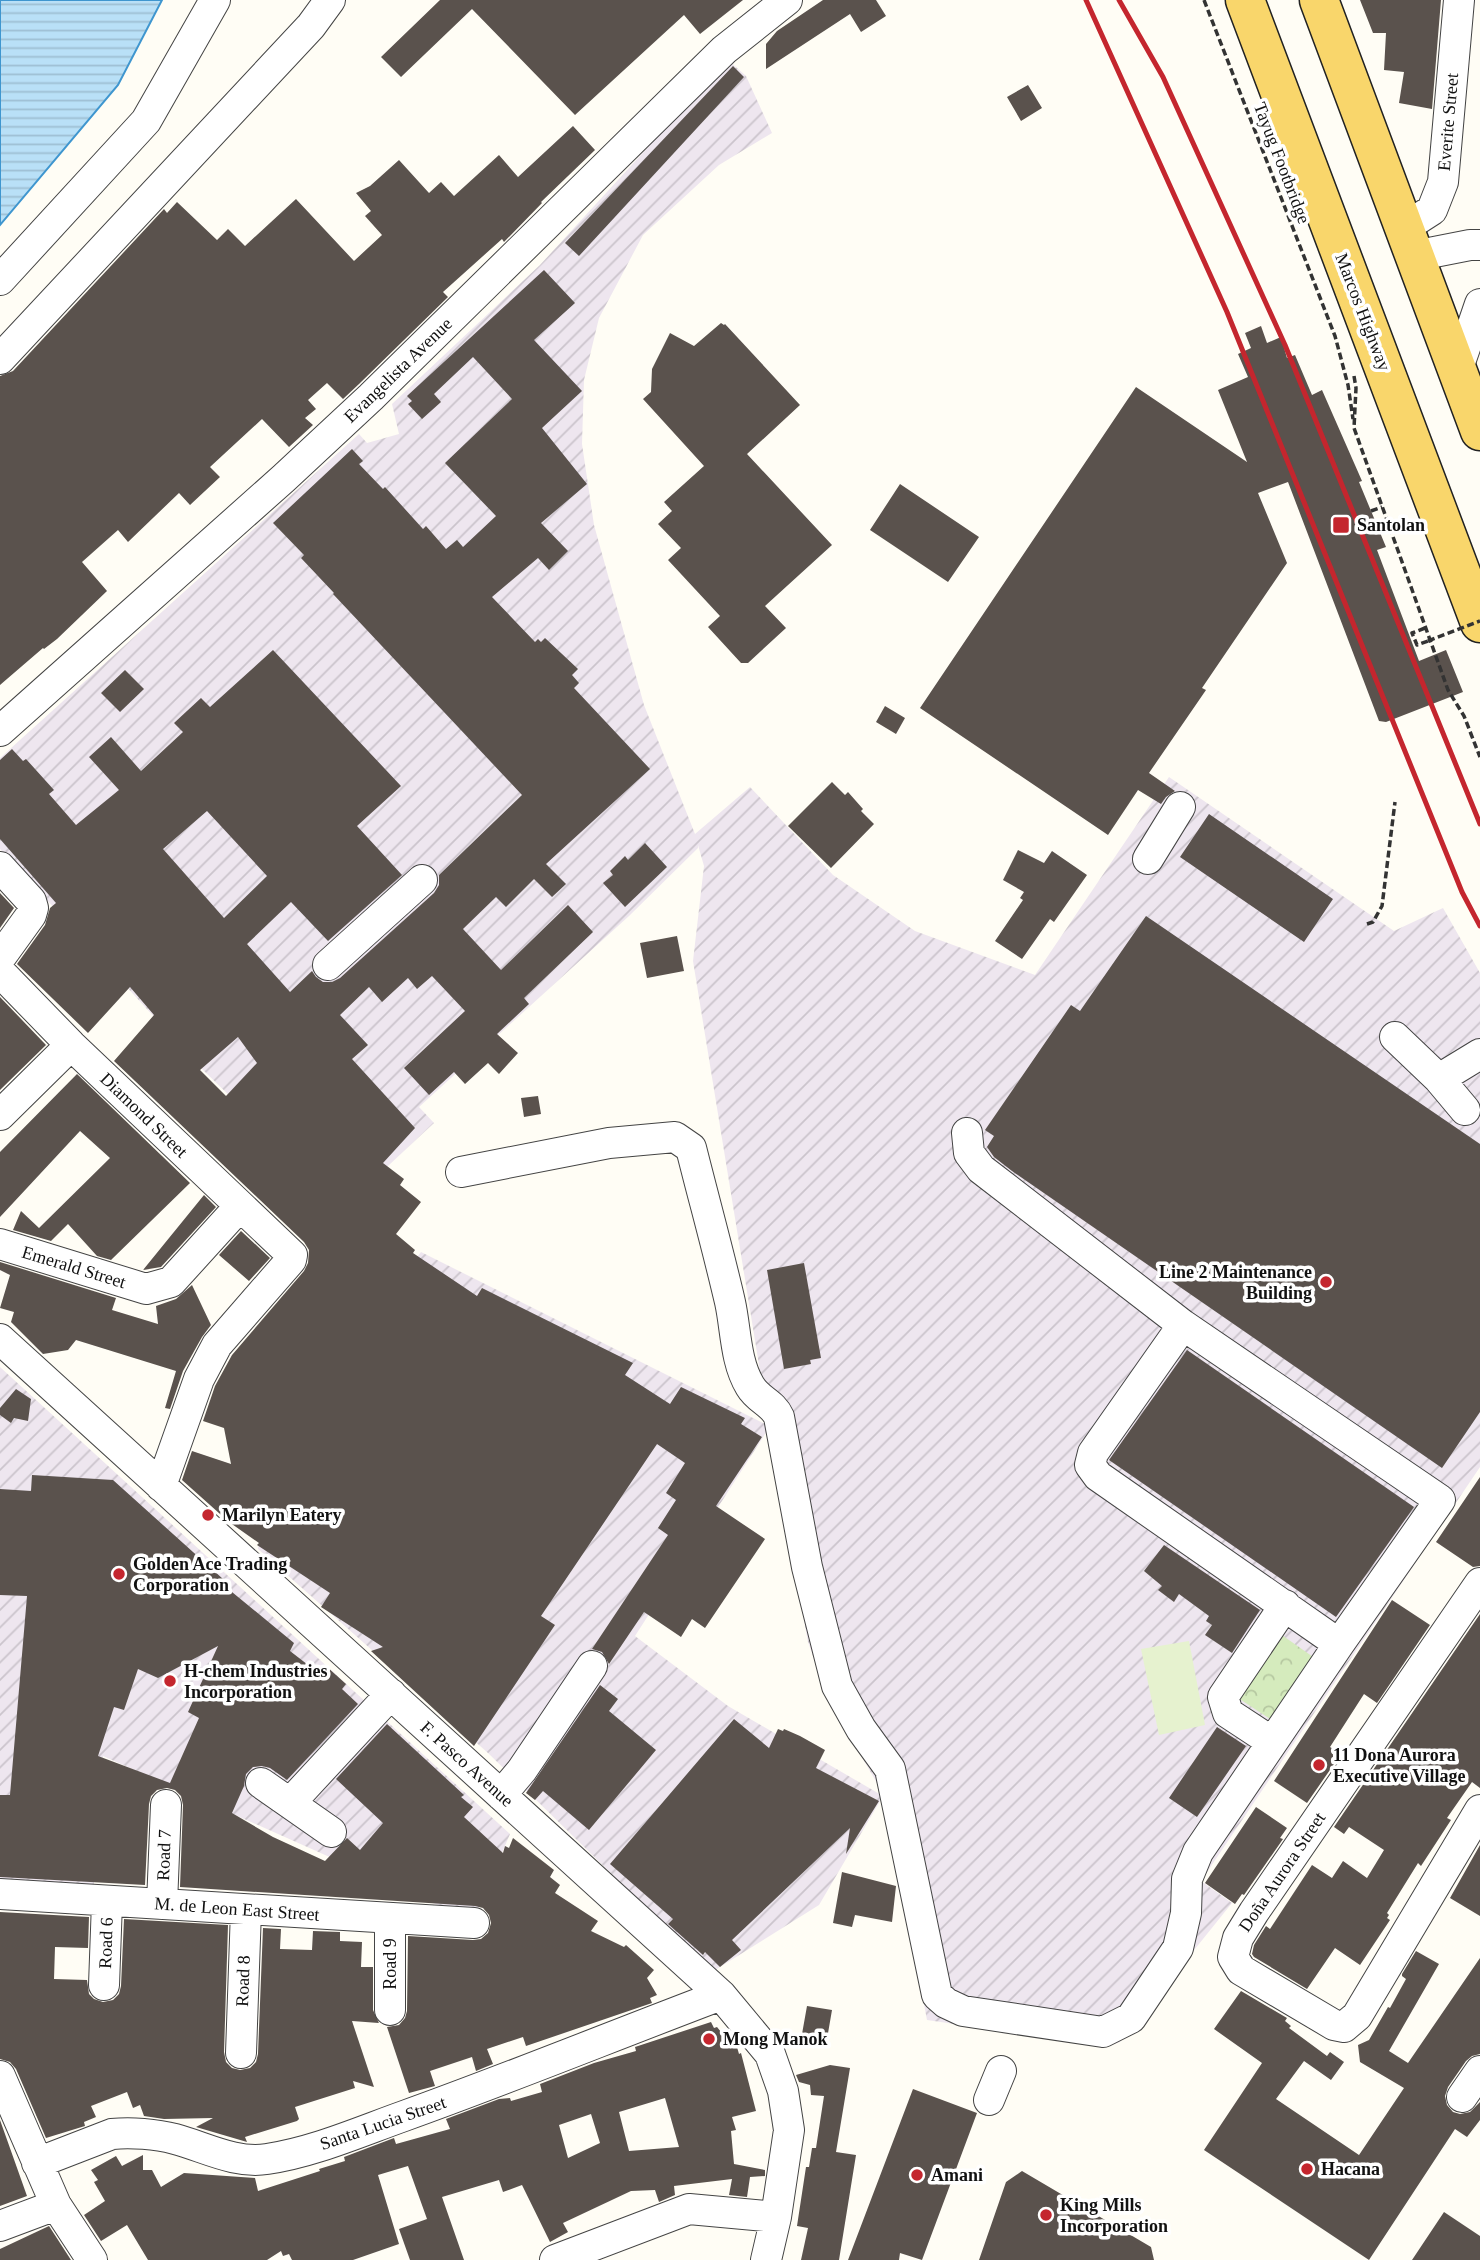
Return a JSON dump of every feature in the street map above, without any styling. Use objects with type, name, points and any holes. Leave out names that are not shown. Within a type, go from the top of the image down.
[{"type":"main road","name":"Marcos Highway","points":[[1245,0],[1480,622]]},
{"type":"main road","points":[[1319,0],[1480,431]]},
{"type":"street","points":[[0,280],[146,121],[215,0]]},
{"type":"street","points":[[0,359],[311,26],[330,0]]},
{"type":"street","name":"Evangelista Avenue","points":[[0,731],[294,469],[724,50],[787,0]]},
{"type":"street","name":"Everite Street","points":[[1409,242],[1432,210],[1443,183],[1459,0]]},
{"type":"street","points":[[1409,242],[1480,246]]},
{"type":"street","points":[[1457,370],[1480,304]]},
{"type":"street","points":[[1148,859],[1180,807]]},
{"type":"street","points":[[0,867],[32,901],[33,908],[31,915],[0,958]]},
{"type":"street","points":[[328,965],[422,880]]},
{"type":"street","name":"Diamond Street","points":[[0,972],[71,1045],[292,1255],[291,1260],[217,1345],[199,1378],[161,1486]]},
{"type":"street","points":[[1395,1037],[1439,1079],[1465,1110]]},
{"type":"street","points":[[0,1115],[71,1045]]},
{"type":"street","points":[[1439,1079],[1480,1054]]},
{"type":"street","points":[[461,1172],[609,1143],[675,1137],[691,1149],[731,1305],[739,1357],[750,1386],[763,1402],[775,1408],[779,1416],[807,1567],[837,1686],[861,1729],[890,1769],[937,1995],[962,2011],[1103,2032],[1131,2018],[1178,1948],[1186,1913],[1187,1879],[1198,1852],[1339,1643],[1440,1500],[1183,1325],[981,1170],[970,1153],[967,1133]]},
{"type":"street","name":"Emerald Street","points":[[0,1244],[146,1289],[171,1282],[240,1206]]},
{"type":"street","points":[[1183,1325],[1093,1453],[1090,1465],[1098,1476],[1339,1643]]},
{"type":"street","name":"F. Pasco Avenue","points":[[0,1339],[721,1995],[770,2054],[783,2091],[789,2130],[776,2217],[766,2260]]},
{"type":"street","name":"Doña Aurora Street","points":[[1480,1583],[1254,1912],[1238,1938],[1233,1957],[1241,1969],[1334,2025],[1345,2027],[1357,2016],[1480,1810]]},
{"type":"street","points":[[1272,1742],[1228,1713],[1223,1697],[1285,1605]]},
{"type":"street","points":[[501,1795],[522,1770],[592,1666]]},
{"type":"street","points":[[290,1803],[391,1695]]},
{"type":"street","points":[[261,1783],[331,1832]]},
{"type":"street","name":"Road 7","points":[[162,1904],[166,1805]]},
{"type":"street","name":"M. de Leon East Street","points":[[0,1894],[474,1923]]},
{"type":"street","name":"Road 6","points":[[104,1985],[107,1902]]},
{"type":"street","name":"Road 8","points":[[241,2053],[246,1910]]},
{"type":"street","name":"Road 9","points":[[390,1919],[390,2010]]},
{"type":"street","name":"Santa Lucia Street","points":[[37,2163],[112,2134],[122,2133],[172,2138],[234,2158],[267,2160],[317,2147],[488,2086],[721,1995]]},
{"type":"street","points":[[989,2100],[1001,2070]]},
{"type":"street","points":[[1462,2097],[1480,2071]]},
{"type":"street","points":[[0,2076],[56,2205],[92,2260]]},
{"type":"street","points":[[0,2226],[56,2205]]},
{"type":"street","points":[[555,2260],[689,2209],[776,2217]]},
{"type":"path","name":"Tayug Footbridge","points":[[1204,0],[1335,336],[1348,385],[1354,428]]},
{"type":"path","points":[[1311,256],[1343,344]]},
{"type":"path","points":[[1353,370],[1356,388],[1354,428],[1448,690],[1464,716],[1480,757]]},
{"type":"path","points":[[1371,511],[1382,507]]},
{"type":"path","points":[[1425,628],[1412,633],[1417,645],[1480,622]]},
{"type":"path","points":[[1367,924],[1373,922],[1382,906],[1395,803]]},
{"type":"shaded area","points":[[728,60],[746,76],[772,133],[719,165],[643,235],[599,318],[584,380],[582,444],[594,525],[644,705],[695,834],[750,787],[833,875],[915,931],[1035,975],[1169,777],[1394,931],[1443,908],[1480,973],[1480,1467],[1201,1881],[1232,1903],[1120,2042],[1107,2046],[927,2020],[884,1795],[829,1701],[808,1642],[769,1428],[635,1636],[728,1706],[883,1796],[819,1905],[712,1972],[488,1753],[258,1549],[277,1434],[421,1252],[769,1426],[693,961],[704,866],[698,845],[629,916],[419,1107],[434,1123],[344,1207],[202,1069],[0,849],[0,758],[359,434],[367,443],[399,434],[392,404],[540,265]]},
{"type":"shaded area","points":[[0,1367],[510,1834],[473,1921],[103,1756],[93,1895],[0,1889]]},
{"type":"green space","points":[[1279,1633],[1316,1659],[1273,1721],[1235,1696]]},
{"type":"green space","points":[[1189,1641],[1205,1725],[1159,1735],[1141,1649]]},
{"type":"water","points":[[0,0],[162,0],[118,85],[0,225]]},
{"type":"building","points":[[440,0],[743,0],[700,34],[684,15],[575,115],[472,9],[401,77],[381,57]]},
{"type":"building","points":[[823,0],[876,0],[886,16],[861,32],[850,14],[766,69],[766,44],[777,31]]},
{"type":"building","points":[[1360,0],[1441,0],[1432,109],[1399,103],[1404,72],[1384,70],[1386,33],[1373,33]]},
{"type":"building","points":[[733,66],[744,77],[579,256],[565,243]]},
{"type":"building","points":[[1028,85],[1042,108],[1021,121],[1007,97]]},
{"type":"building","points":[[573,126],[595,150],[504,242],[502,239],[443,292],[448,297],[359,384],[343,399],[327,383],[308,400],[316,409],[305,418],[313,425],[289,447],[262,419],[210,467],[220,477],[190,505],[179,493],[128,542],[118,530],[82,562],[107,591],[57,639],[0,685],[0,376],[13,371],[164,209],[167,213],[177,202],[217,240],[228,229],[245,246],[296,199],[354,261],[382,235],[365,216],[371,211],[356,193],[370,186],[399,160],[429,193],[441,182],[454,196],[499,155],[518,177]]},
{"type":"building","points":[[544,270],[575,303],[534,340],[582,391],[542,428],[587,484],[541,523],[568,551],[549,570],[538,558],[492,597],[535,642],[538,639],[541,642],[545,638],[578,669],[572,675],[579,683],[574,688],[650,769],[546,864],[566,884],[552,897],[534,879],[506,907],[496,897],[463,929],[501,970],[568,905],[593,932],[524,998],[529,1004],[497,1034],[518,1053],[499,1074],[488,1063],[465,1084],[454,1072],[429,1095],[404,1068],[465,1011],[432,976],[417,989],[408,978],[382,1002],[369,987],[340,1015],[368,1045],[352,1059],[415,1128],[383,1163],[404,1179],[400,1185],[421,1202],[396,1234],[415,1250],[413,1253],[477,1296],[482,1288],[633,1363],[625,1375],[670,1404],[681,1387],[745,1418],[741,1424],[762,1437],[716,1506],[765,1539],[705,1628],[692,1619],[681,1637],[644,1612],[609,1664],[602,1652],[592,1649],[668,1535],[658,1528],[676,1500],[666,1493],[685,1463],[657,1444],[541,1616],[555,1625],[474,1746],[371,1651],[383,1647],[321,1607],[330,1593],[257,1545],[259,1543],[229,1522],[182,1480],[192,1451],[231,1464],[224,1428],[203,1421],[215,1386],[232,1355],[304,1271],[309,1250],[304,1242],[114,1061],[154,1015],[130,987],[88,1033],[17,964],[45,925],[50,908],[56,903],[0,839],[0,760],[12,749],[23,761],[26,759],[54,790],[49,794],[76,825],[119,790],[89,757],[111,737],[141,771],[183,732],[174,723],[201,698],[210,707],[273,650],[401,786],[357,826],[402,875],[328,941],[291,902],[247,944],[290,992],[312,971],[323,982],[332,982],[340,978],[434,893],[439,885],[439,875],[522,795],[333,594],[301,558],[304,555],[273,523],[352,449],[363,461],[359,464],[383,489],[385,487],[423,529],[426,526],[446,549],[457,540],[463,547],[496,516],[445,463],[512,399],[473,357],[434,394],[441,402],[422,419],[408,404],[412,401],[407,396]],"holes":[[[207,811],[267,876],[224,918],[163,849]],[[238,1037],[257,1063],[226,1096],[200,1070]]]},
{"type":"building","points":[[721,323],[725,324],[800,405],[747,454],[832,545],[765,606],[786,628],[748,663],[741,663],[708,627],[720,616],[668,560],[681,548],[658,524],[672,511],[664,502],[704,466],[643,399],[651,392],[652,369],[670,333],[694,346]]},
{"type":"building","points":[[1261,326],[1267,343],[1281,337],[1287,358],[1295,355],[1312,395],[1322,390],[1362,481],[1359,482],[1386,547],[1377,550],[1419,661],[1446,650],[1463,692],[1386,722],[1379,721],[1288,482],[1258,493],[1287,563],[1202,688],[1206,690],[1149,773],[1175,791],[1161,804],[1138,790],[1108,835],[920,708],[1136,387],[1247,462],[1218,390],[1248,377],[1238,354],[1251,348],[1245,333]]},
{"type":"building","points":[[900,484],[979,537],[948,582],[870,530]]},
{"type":"building","points":[[125,670],[144,689],[120,712],[101,693]]},
{"type":"building","points":[[885,706],[905,718],[896,734],[876,722]]},
{"type":"building","points":[[832,782],[845,795],[848,792],[874,824],[831,868],[788,826]]},
{"type":"building","points":[[1209,814],[1333,899],[1304,942],[1180,857]]},
{"type":"building","points":[[645,843],[667,867],[625,907],[603,883],[613,875],[610,871],[625,856],[628,860]]},
{"type":"building","points":[[1018,850],[1044,863],[1052,851],[1087,875],[1054,922],[1050,919],[1022,959],[995,941],[1023,900],[1020,898],[1024,892],[1003,880]]},
{"type":"building","points":[[0,893],[14,908],[0,928]]},
{"type":"building","name":"Line 2 Maintenance Building","points":[[1146,916],[1480,1144],[1480,1412],[1442,1468],[1012,1171],[994,1157],[987,1147],[994,1136],[985,1130],[1071,1005],[1080,1011]]},
{"type":"building","points":[[677,936],[684,971],[647,978],[640,943]]},
{"type":"building","points":[[0,997],[46,1045],[0,1090]]},
{"type":"building","points":[[77,1074],[190,1183],[111,1260],[97,1256],[68,1224],[51,1241],[13,1230],[21,1211],[39,1228],[110,1158],[80,1131],[0,1217],[0,1152]]},
{"type":"building","points":[[538,1096],[541,1114],[524,1117],[521,1098]]},
{"type":"building","points":[[204,1195],[216,1207],[161,1267],[143,1270]]},
{"type":"building","points":[[241,1231],[270,1258],[249,1281],[219,1255]]},
{"type":"building","points":[[0,1262],[116,1298],[112,1310],[158,1324],[156,1306],[176,1299],[192,1285],[211,1325],[183,1371],[170,1409],[165,1408],[176,1371],[76,1340],[68,1350],[43,1354],[11,1322],[14,1312],[0,1308],[10,1275],[0,1270]]},
{"type":"building","points":[[804,1263],[821,1358],[810,1360],[811,1364],[784,1369],[767,1270]]},
{"type":"building","points":[[1187,1350],[1414,1507],[1336,1617],[1109,1460]]},
{"type":"building","points":[[16,1389],[31,1399],[28,1421],[14,1418],[11,1423],[0,1415],[0,1408]]},
{"type":"building","points":[[32,1475],[113,1480],[223,1579],[221,1583],[294,1643],[290,1651],[321,1675],[326,1666],[346,1684],[342,1689],[358,1704],[287,1780],[270,1768],[253,1767],[246,1774],[244,1786],[232,1813],[273,1837],[325,1861],[347,1838],[360,1850],[383,1823],[336,1779],[387,1724],[464,1795],[461,1797],[473,1807],[464,1817],[503,1853],[505,1846],[509,1848],[513,1838],[554,1870],[550,1877],[560,1885],[555,1893],[598,1921],[591,1931],[624,1947],[626,1945],[654,1970],[647,1978],[657,1995],[650,1998],[652,2003],[526,2046],[523,2037],[487,2049],[493,2064],[476,2071],[472,2057],[430,2071],[435,2086],[409,2093],[387,2027],[399,2025],[407,2011],[408,1936],[481,1939],[488,1933],[491,1923],[483,1908],[180,1887],[183,1805],[181,1796],[175,1790],[167,1788],[157,1790],[151,1796],[149,1804],[145,1885],[0,1877],[0,1795],[10,1795],[27,1596],[0,1595],[0,1489],[31,1491]],"holes":[[[218,1646],[188,1712],[199,1718],[170,1783],[98,1756],[114,1707],[124,1710],[138,1669],[158,1678]]]},
{"type":"building","points":[[1480,1477],[1480,1566],[1473,1567],[1436,1542]]},
{"type":"building","points":[[1164,1545],[1260,1610],[1232,1653],[1205,1635],[1212,1625],[1206,1621],[1209,1616],[1179,1594],[1174,1602],[1158,1590],[1162,1586],[1144,1571]]},
{"type":"building","points":[[1392,1600],[1430,1625],[1377,1703],[1364,1694],[1330,1747],[1341,1754],[1307,1803],[1274,1781]]},
{"type":"building","points":[[1480,1614],[1480,1788],[1472,1782],[1447,1818],[1451,1820],[1421,1866],[1418,1863],[1387,1913],[1390,1920],[1360,1965],[1335,1948],[1307,1989],[1254,1957],[1254,1945],[1266,1926],[1270,1929],[1312,1865],[1332,1878],[1343,1861],[1367,1878],[1384,1850],[1349,1827],[1344,1834],[1334,1827]]},
{"type":"building","points":[[600,1685],[618,1699],[609,1711],[656,1750],[589,1830],[543,1791],[535,1800],[526,1793]]},
{"type":"building","points":[[734,1719],[769,1748],[778,1729],[784,1729],[825,1750],[816,1768],[879,1801],[846,1854],[850,1828],[732,1940],[741,1950],[720,1967],[668,1924],[673,1919],[610,1864]]},
{"type":"building","points":[[1217,1727],[1246,1746],[1197,1817],[1169,1798]]},
{"type":"building","points":[[1256,1807],[1287,1828],[1280,1838],[1283,1839],[1235,1904],[1205,1883]]},
{"type":"building","points":[[1480,1845],[1480,1916],[1450,1898]]},
{"type":"building","points":[[842,1872],[896,1886],[892,1922],[855,1915],[852,1927],[833,1923]]},
{"type":"building","points":[[0,1912],[89,1917],[88,1948],[55,1947],[54,1979],[87,1980],[89,1994],[103,2002],[113,2000],[119,1994],[124,1919],[228,1925],[224,2052],[226,2062],[232,2068],[240,2070],[250,2068],[256,2062],[258,2054],[263,1928],[281,1929],[280,1949],[312,1950],[313,1931],[340,1932],[340,1941],[362,1942],[361,1967],[373,1967],[373,2010],[379,2023],[352,2021],[374,2087],[353,2081],[355,2088],[295,2107],[299,2119],[297,2121],[245,2137],[247,2142],[196,2127],[213,2118],[164,2119],[144,2116],[140,2105],[133,2108],[127,2092],[91,2106],[96,2117],[84,2122],[85,2126],[46,2138],[16,2069],[10,2062],[0,2059]]},
{"type":"building","points":[[1416,1951],[1439,1964],[1389,2051],[1408,2063],[1480,1958],[1480,2054],[1466,2061],[1445,2096],[1447,2105],[1453,2112],[1460,2114],[1470,2112],[1480,2102],[1480,2120],[1467,2137],[1455,2129],[1369,2260],[1204,2150],[1262,2063],[1214,2029],[1241,1991],[1287,2018],[1285,2021],[1291,2026],[1289,2028],[1327,2056],[1330,2052],[1344,2062],[1331,2080],[1304,2061],[1276,2099],[1359,2155],[1404,2088],[1360,2062],[1358,2045],[1369,2040],[1388,2007],[1390,2008],[1406,1979],[1402,1974]]},
{"type":"building","points":[[807,2006],[832,2010],[827,2039],[802,2034]]},
{"type":"building","points":[[711,2022],[734,2048],[737,2047],[739,2054],[741,2053],[756,2111],[732,2117],[736,2130],[731,2131],[734,2164],[765,2170],[765,2176],[750,2177],[747,2197],[729,2195],[732,2179],[674,2186],[675,2195],[659,2202],[655,2190],[631,2191],[563,2223],[568,2232],[550,2242],[522,2185],[503,2192],[499,2180],[442,2197],[464,2260],[410,2260],[399,2229],[427,2219],[408,2166],[378,2175],[399,2244],[353,2260],[292,2260],[289,2254],[283,2256],[281,2251],[267,2260],[148,2260],[127,2225],[101,2241],[84,2215],[105,2201],[94,2182],[98,2180],[91,2170],[116,2156],[122,2166],[143,2155],[143,2170],[152,2170],[161,2187],[184,2173],[255,2178],[258,2191],[320,2171],[319,2169],[345,2161],[344,2157],[394,2138],[396,2144],[450,2129],[446,2119],[499,2099],[510,2098],[511,2101],[542,2092],[540,2084],[594,2063],[636,2051],[635,2047]],"holes":[[[665,2098],[679,2147],[629,2151],[619,2112]],[[591,2114],[600,2143],[568,2158],[559,2125]]]},
{"type":"building","points":[[830,2065],[850,2068],[836,2152],[856,2155],[839,2260],[801,2260],[808,2228],[797,2226],[806,2167],[809,2167],[812,2148],[816,2148],[824,2096],[811,2095],[810,2085],[799,2082],[796,2075]]},
{"type":"building","name":"Amani","points":[[913,2089],[977,2113],[922,2260],[900,2253],[899,2260],[848,2260]]},
{"type":"building","points":[[0,2120],[27,2196],[0,2206]]},
{"type":"building","name":"King Mills Incorporation","points":[[1022,2171],[1151,2247],[1154,2260],[979,2260],[1006,2182]]},
{"type":"building","points":[[1444,2212],[1480,2236],[1480,2260],[1412,2260]]},
{"type":"building","points":[[49,2226],[71,2260],[0,2260],[0,2249]]},
{"type":"railway","points":[[1086,0],[1227,312],[1462,892],[1480,926]]},
{"type":"railway","points":[[1119,0],[1163,77],[1285,345],[1480,824]]},
{"type":"place","name":"Santolan","points":[[1341,525]]},
{"type":"place","name":"Line 2 Maintenance Building","points":[[1326,1282]]},
{"type":"place","name":"Marilyn Eatery","points":[[208,1515]]},
{"type":"place","name":"Golden Ace Trading Corporation","points":[[119,1574]]},
{"type":"place","name":"H-chem Industries Incorporation","points":[[170,1681]]},
{"type":"place","name":"11 Dona Aurora Executive Village","points":[[1319,1765]]},
{"type":"place","name":"Mong Manok","points":[[709,2039]]},
{"type":"place","name":"Hacana","points":[[1307,2169]]},
{"type":"place","name":"Amani","points":[[917,2175]]},
{"type":"place","name":"King Mills Incorporation","points":[[1046,2215]]}]
